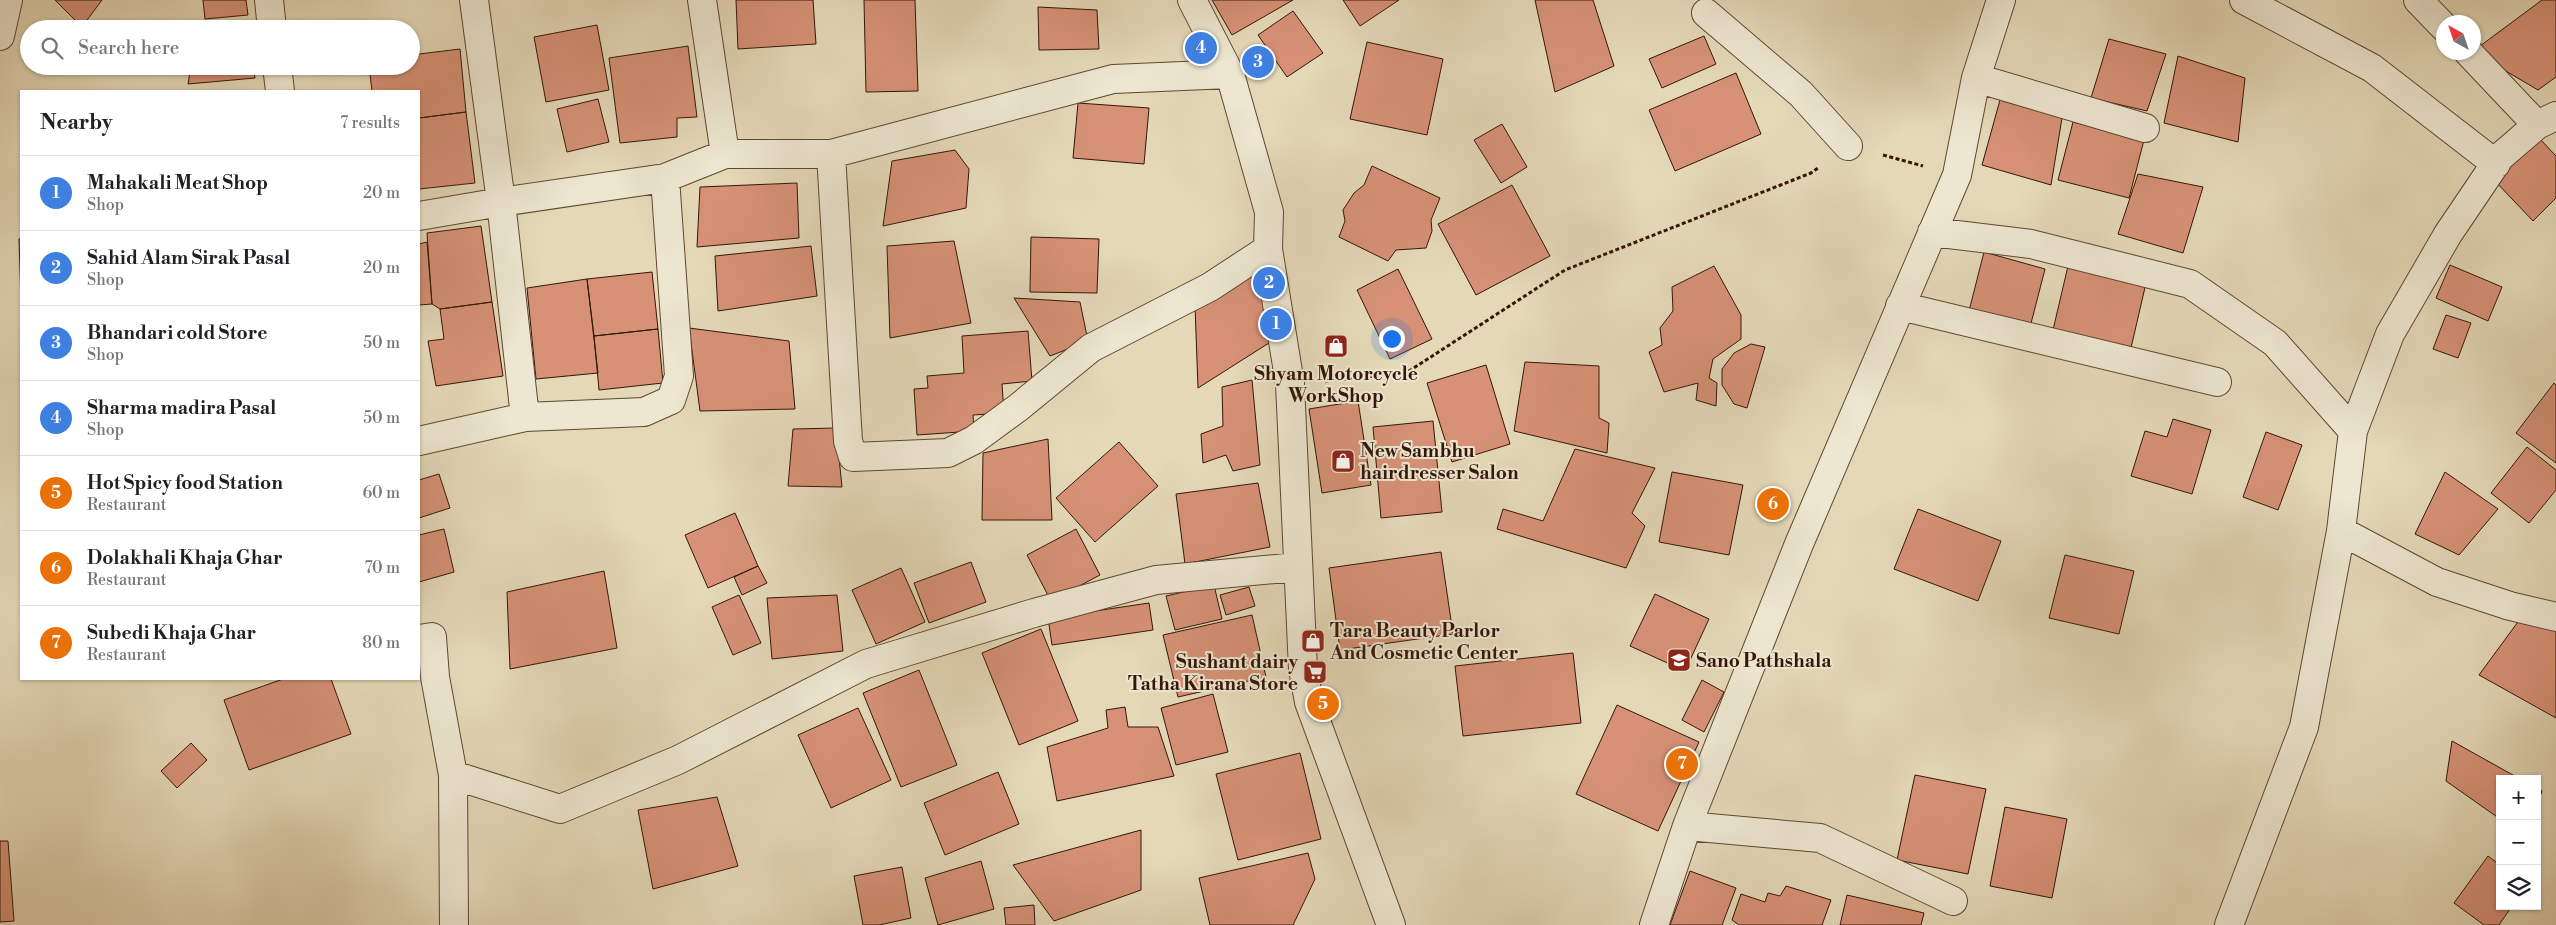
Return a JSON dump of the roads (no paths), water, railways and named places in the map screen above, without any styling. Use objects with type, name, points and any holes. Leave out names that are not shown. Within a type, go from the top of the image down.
[{"type":"street","points":[[0,36],[8,0]]},
{"type":"street","points":[[269,0],[271,20]]},
{"type":"street","points":[[474,0],[501,202],[525,417]]},
{"type":"street","points":[[702,0],[725,154]]},
{"type":"street","points":[[1192,0],[1230,74],[1270,212],[1268,249],[1290,384],[1303,669],[1309,702],[1391,925]]},
{"type":"street","points":[[1654,925],[1687,826],[1799,544],[1957,175],[1976,78],[2001,0]]},
{"type":"street","points":[[2244,0],[2372,68],[2496,164]]},
{"type":"street","points":[[2418,0],[2436,19]]},
{"type":"street","points":[[1706,13],[1801,94],[1848,146]]},
{"type":"street","points":[[2230,925],[2304,727],[2340,531],[2353,431],[2390,334],[2448,234],[2500,157],[2547,121],[2477,60]]},
{"type":"street","points":[[420,216],[665,178],[725,154],[831,154],[1113,79],[1230,74]]},
{"type":"street","points":[[278,75],[280,90]]},
{"type":"street","points":[[1976,78],[2145,128]]},
{"type":"street","points":[[831,154],[848,441],[853,457],[948,453],[974,440],[1019,407],[1091,348],[1210,286],[1268,249]]},
{"type":"street","points":[[420,441],[525,417],[644,412],[671,400],[679,376],[665,178]]},
{"type":"street","points":[[1932,232],[2031,244],[2190,284],[2275,343],[2353,431]]},
{"type":"street","points":[[1900,306],[2217,382]]},
{"type":"street","points":[[2340,531],[2437,582],[2510,606],[2556,616]]},
{"type":"street","points":[[453,775],[560,809],[678,760],[866,664],[897,653],[1156,580],[1297,567]]},
{"type":"street","points":[[420,639],[432,637],[435,678],[453,775],[454,925]]},
{"type":"street","points":[[1687,826],[1820,838],[1953,902]]},
{"type":"place","name":"Sharma madira Pasal","points":[[1201,48]]},
{"type":"place","name":"Bhandari cold Store","points":[[1258,62]]},
{"type":"place","name":"Sahid Alam Sirak Pasal","points":[[1269,283]]},
{"type":"place","name":"Mahakali Meat Shop","points":[[1276,324]]},
{"type":"place","name":"Shyam Motorcycle WorkShop","points":[[1336,346]]},
{"type":"place","name":"New Sambhu hairdresser Salon","points":[[1343,461]]},
{"type":"place","name":"Dolakhali Khaja Ghar","points":[[1773,504]]},
{"type":"place","name":"Tara Beauty Parlor And Cosmetic Center","points":[[1313,641]]},
{"type":"place","name":"Sano Pathshala","points":[[1679,660]]},
{"type":"place","name":"Sushant dairy Tatha Kirana Store","points":[[1315,672]]},
{"type":"place","name":"Hot Spicy food Station","points":[[1323,704]]},
{"type":"place","name":"Subedi Khaja Ghar","points":[[1682,764]]}]
